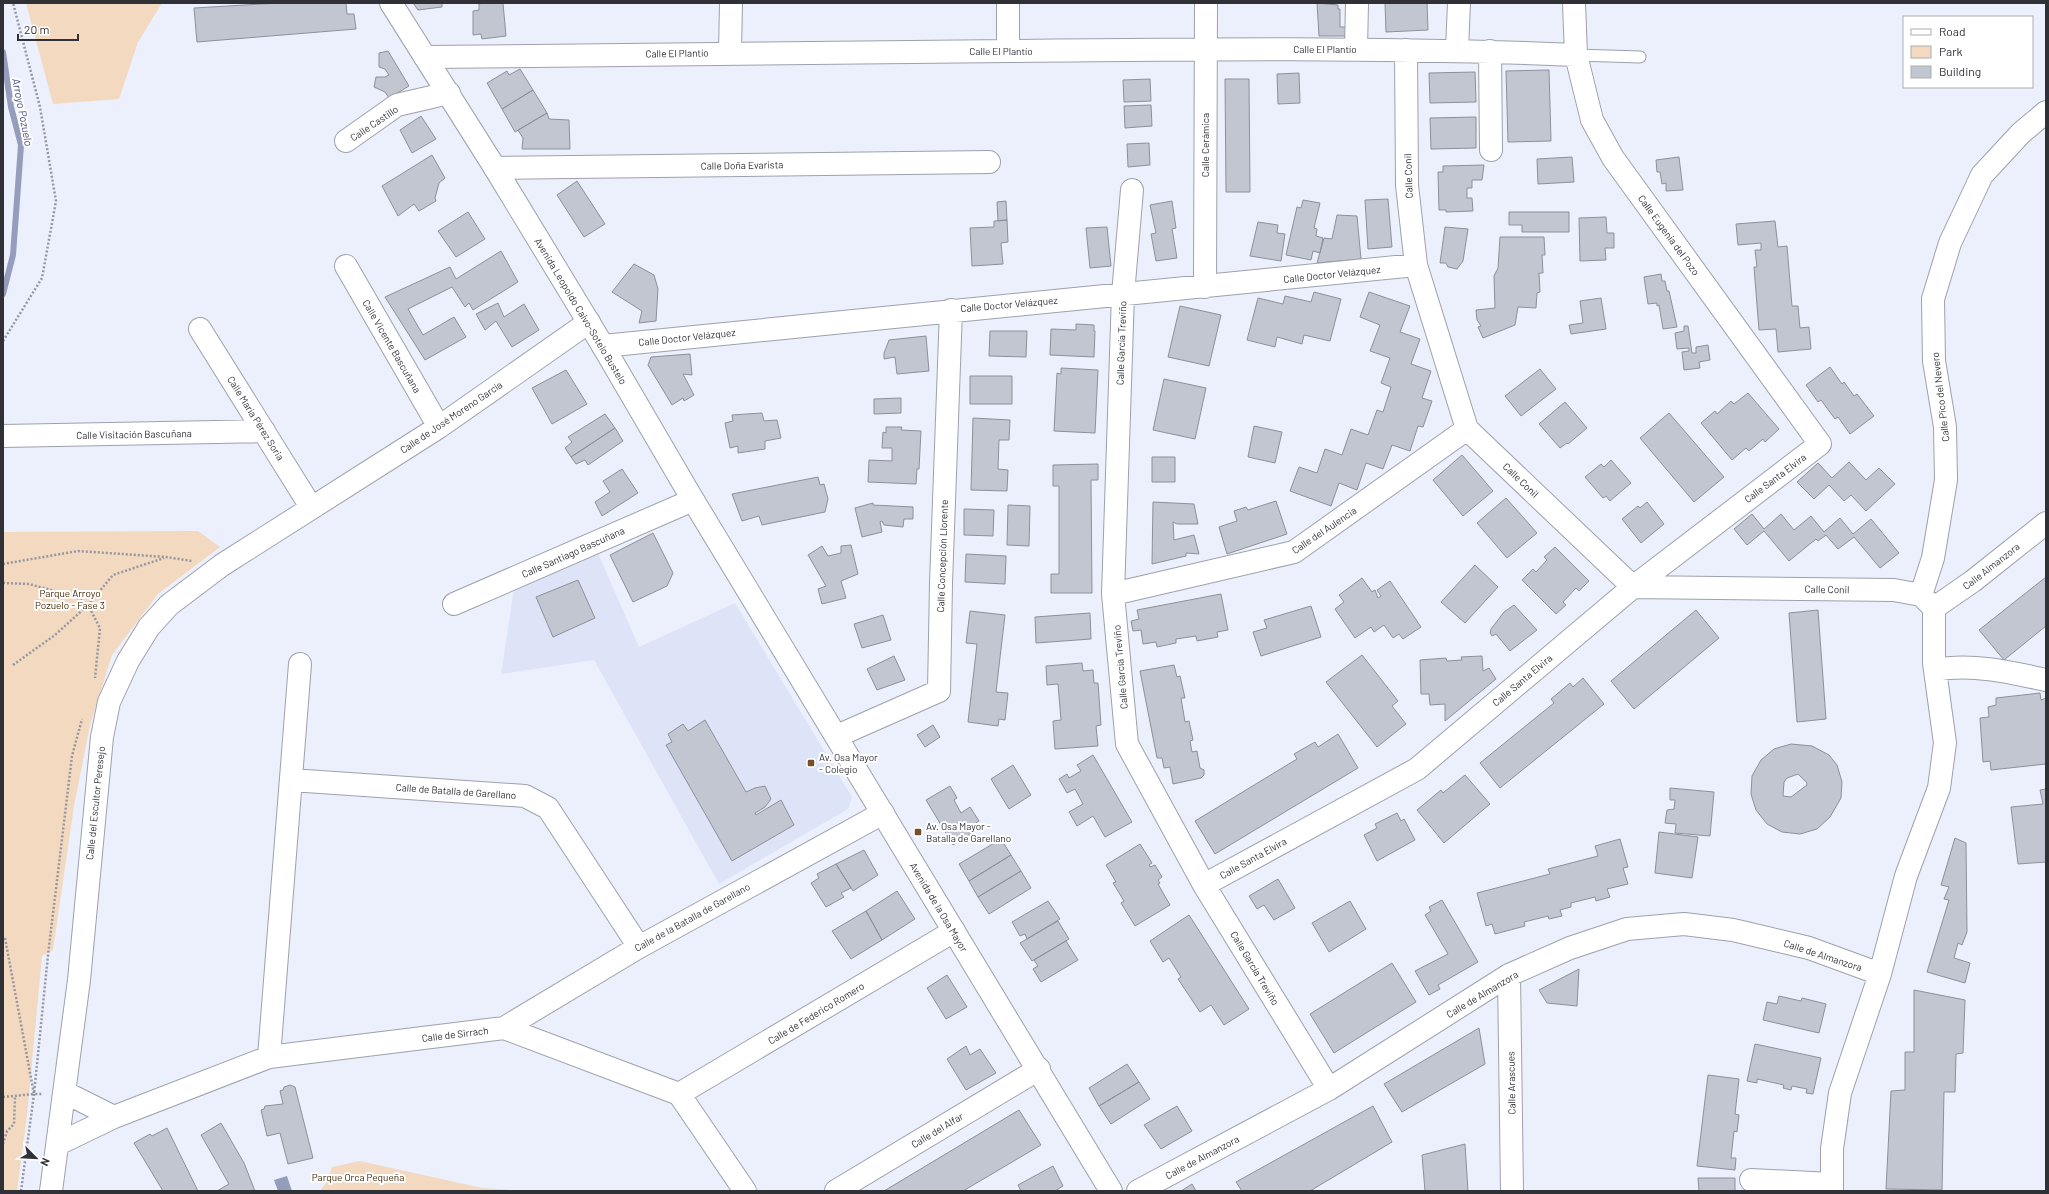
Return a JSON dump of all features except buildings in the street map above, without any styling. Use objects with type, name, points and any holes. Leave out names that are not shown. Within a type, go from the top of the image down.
[{"type":"street","name":"Avenida Leopoldo Calvo-Sotelo Bustelo","points":[[391,3],[449,93],[589,322],[692,500],[768,622]]},
{"type":"street","points":[[730,52],[731,3]]},
{"type":"street","points":[[1008,3],[1008,51]]},
{"type":"street","name":"Calle Cerámica","points":[[1205,287],[1206,3]]},
{"type":"street","points":[[1356,49],[1357,3]]},
{"type":"street","points":[[1457,50],[1459,3]]},
{"type":"street","name":"Calle Eugenia del Pozo","points":[[1574,3],[1576,55],[1592,120],[1613,158],[1820,444]]},
{"type":"street","name":"Calle El Plantío","points":[[425,57],[730,52],[1205,49],[1457,50],[1576,55]]},
{"type":"street","name":"Calle Conil","points":[[1406,50],[1408,185],[1416,265],[1467,428],[1633,587],[1894,590],[1927,602]]},
{"type":"street","points":[[1490,51],[1491,150]]},
{"type":"street","name":"Calle Castillo","points":[[346,141],[397,106],[449,93]]},
{"type":"street","name":"Calle Pico del Nevero","points":[[1927,602],[1946,480],[1945,427],[1934,361],[1933,300],[1950,243],[1982,175],[2021,133],[2046,112]]},
{"type":"street","name":"Calle Doña Evarista","points":[[495,168],[989,162]]},
{"type":"street","name":"Calle García Treviño","points":[[1132,190],[1123,294],[1113,594],[1127,744],[1204,885],[1329,1089]]},
{"type":"street","name":"Calle Doctor Velázquez","points":[[603,346],[951,310],[1205,287],[1416,265]]},
{"type":"street","name":"Calle Vicente Bascuñana","points":[[346,266],[439,426]]},
{"type":"street","name":"Calle Concepción Llorente","points":[[837,736],[940,691],[941,583],[951,310]]},
{"type":"street","name":"Calle de José Moreno García","points":[[311,507],[439,426],[589,322]]},
{"type":"street","name":"Calle María Pérez Soria","points":[[200,329],[311,507]]},
{"type":"street","name":"Calle del Aulencia","points":[[1113,594],[1294,552],[1467,428]]},
{"type":"street","name":"Calle Visitación Bascuñana","points":[[3,436],[264,431]]},
{"type":"street","name":"Calle Santa Elvira","points":[[1204,885],[1417,769],[1633,587],[1820,444]]},
{"type":"street","name":"Calle Santiago Bascuñana","points":[[454,604],[692,500]]},
{"type":"street","name":"Calle del Escultor Peresejo","points":[[51,1191],[78,980],[102,737],[109,702],[128,661],[149,627],[168,606],[222,565],[311,507]]},
{"type":"street","name":"Calle Almanzora","points":[[1927,602],[1973,581],[2046,523]]},
{"type":"street","points":[[1751,1180],[1832,1188],[1832,1149],[1840,1093],[1880,974],[1906,876],[1938,788],[1945,742],[1927,602]]},
{"type":"street","name":"Avenida de la Osa Mayor","points":[[768,622],[1111,1191]]},
{"type":"street","points":[[269,1057],[300,664]]},
{"type":"street","points":[[1935,670],[1952,667],[1992,670],[2046,680]]},
{"type":"street","name":"Calle de Batalla de Garellano","points":[[291,780],[525,796],[548,808],[639,947]]},
{"type":"street","name":"Calle de la Batalla de Garellano","points":[[504,1028],[639,947],[883,813]]},
{"type":"street","name":"Calle de Almanzora","points":[[1138,1191],[1329,1089],[1509,975],[1570,948],[1627,929],[1684,924],[1733,930],[1801,946],[1880,974]]},
{"type":"street","name":"Calle de Federico Romero","points":[[679,1094],[954,931]]},
{"type":"street","name":"Calle Arascues","points":[[1509,975],[1512,1191]]},
{"type":"street","name":"Calle de Sirrach","points":[[58,1144],[114,1116],[269,1057],[504,1028],[679,1094]]},
{"type":"street","name":"Calle del Alfar","points":[[836,1191],[1039,1070]]},
{"type":"street","points":[[64,1092],[114,1116]]},
{"type":"street","points":[[679,1094],[745,1191]]},
{"type":"lane","points":[[1576,55],[1640,57]]},
{"type":"path","points":[[3,341],[42,278],[56,201],[40,107],[13,3]]},
{"type":"path","points":[[3,564],[78,551],[166,557],[222,565]]},
{"type":"path","points":[[13,665],[55,635],[88,605],[113,576],[166,557]]},
{"type":"path","points":[[3,583],[29,584],[76,597],[88,605],[100,628],[94,681]]},
{"type":"path","points":[[21,1191],[34,1094],[48,956],[70,770],[72,756],[84,715]]},
{"type":"path","points":[[5,938],[34,1094]]},
{"type":"path","points":[[3,1097],[64,1092]]},
{"type":"path","points":[[3,1144],[7,1131],[14,1124],[15,1097]]},
{"type":"shaded area","points":[[597,551],[639,647],[735,603],[852,797],[848,809],[719,884],[594,660],[501,674],[514,589]]},
{"type":"green space","points":[[26,3],[162,3],[138,42],[119,99],[53,104]]},
{"type":"green space","name":"Parque Arroyo Pozuelo - Fase 3","points":[[198,531],[220,547],[158,594],[112,655],[90,725],[74,806],[53,950],[42,956],[27,1115],[17,1191],[3,1191],[3,532]]},
{"type":"green space","name":"Parque Orca Pequeña","points":[[360,1161],[482,1188],[529,1191],[320,1191],[327,1181],[332,1167]]},
{"type":"water","points":[[287,1176],[292,1191],[278,1191],[274,1180]]},
{"type":"waterway","name":"Arroyo Pozuelo","points":[[3,52],[11,107],[21,145],[13,255],[3,294]]},
{"type":"place","name":"Av. Osa Mayor - Colegio","points":[[811,763]]},
{"type":"place","name":"Av. Osa Mayor - Batalla de Garellano","points":[[918,832]]}]
